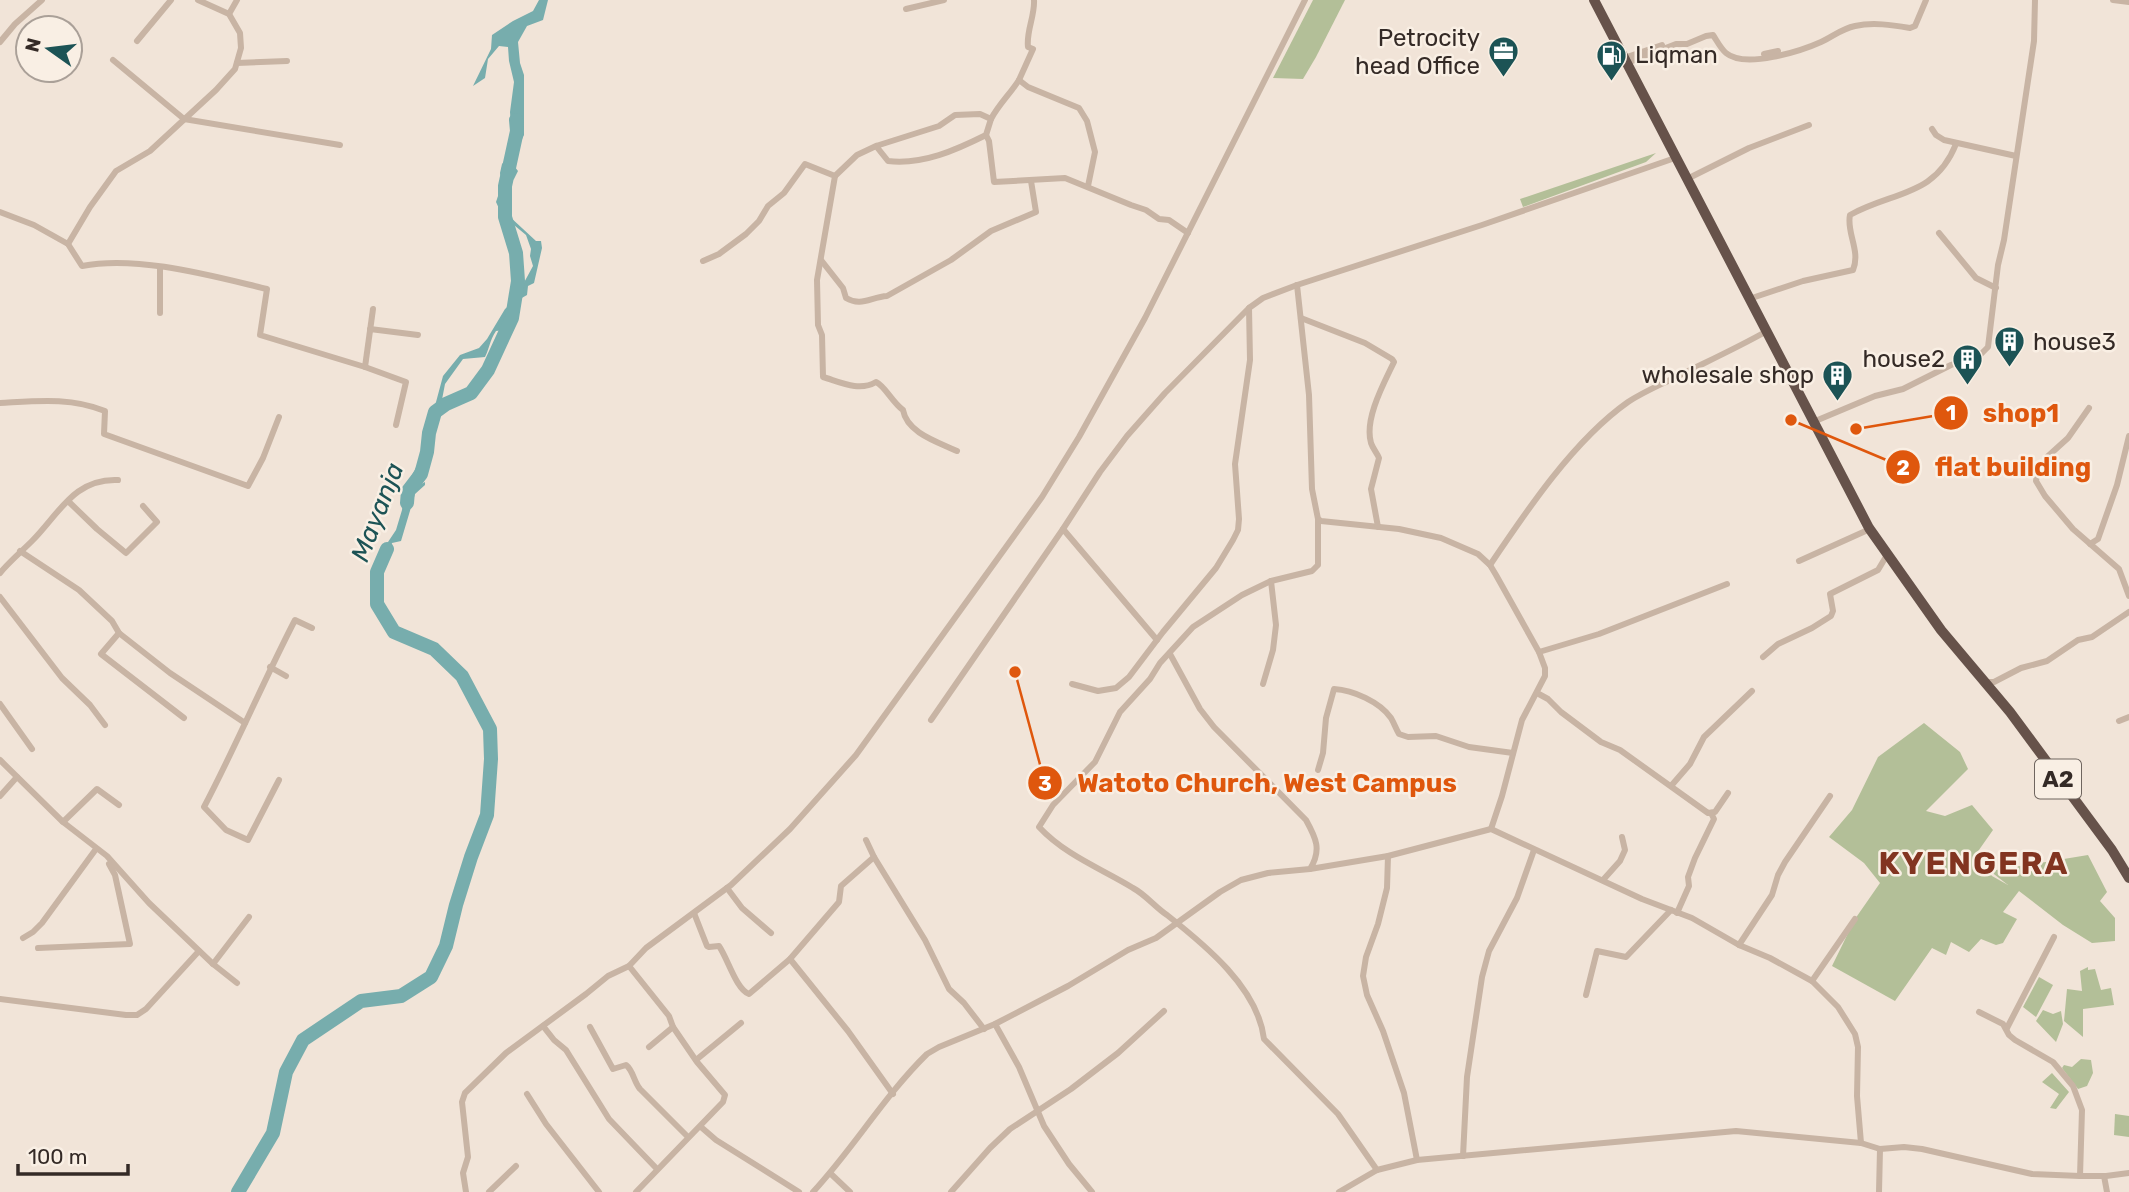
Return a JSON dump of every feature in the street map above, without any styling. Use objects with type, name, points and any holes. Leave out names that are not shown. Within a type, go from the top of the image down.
[{"type":"highway","name":"A2","points":[[1594,0],[1870,529],[1941,630],[2010,712],[2128,875]]},
{"type":"street","points":[[0,42],[15,24],[42,0]]},
{"type":"street","points":[[137,41],[171,0]]},
{"type":"street","points":[[68,244],[116,171],[150,151],[230,76],[237,63],[242,38],[229,15],[198,0]]},
{"type":"street","points":[[229,15],[237,0]]},
{"type":"street","points":[[906,9],[944,0]]},
{"type":"street","points":[[1034,0],[1035,13],[1027,43],[1028,47],[1033,49],[1032,54],[1012,91],[999,103],[986,135],[994,181],[1066,178],[1146,210],[1159,219],[1169,220],[1188,233]]},
{"type":"street","points":[[466,1192],[463,1173],[468,1157],[462,1102],[465,1093],[506,1053],[608,976],[629,966],[646,948],[727,888],[790,829],[856,755],[1042,497],[1124,359],[1305,0]]},
{"type":"street","points":[[1626,61],[1713,35],[1726,53],[1735,57],[1776,57],[1823,41],[1836,32],[1856,25],[1888,24],[1910,28],[1914,26],[1926,0]]},
{"type":"street","points":[[1813,422],[1875,396],[1903,389],[1951,365],[1981,354],[1988,346],[1998,265],[2034,41],[2035,0]]},
{"type":"street","points":[[2113,0],[2129,2]]},
{"type":"street","points":[[1626,61],[1674,40],[1681,42],[1710,32],[1714,32],[1727,51],[1752,56],[1778,51]]},
{"type":"street","points":[[113,60],[184,119],[340,145]]},
{"type":"street","points":[[237,63],[287,61]]},
{"type":"street","points":[[1019,80],[1028,87],[1079,108],[1087,121],[1095,152],[1088,186]]},
{"type":"street","points":[[957,451],[914,428],[905,420],[903,410],[894,403],[880,384],[876,382],[870,386],[857,387],[823,377],[817,280],[835,176],[857,155],[939,125],[956,115],[980,114],[991,119]]},
{"type":"street","points":[[1687,179],[1749,148],[1809,125]]},
{"type":"street","points":[[1932,130],[1940,139],[1956,144],[2017,156]]},
{"type":"street","points":[[876,146],[888,161],[929,159],[986,135]]},
{"type":"street","points":[[1749,299],[1807,280],[1853,270],[1856,264],[1854,242],[1848,223],[1850,215],[1929,182],[1947,164],[1956,144]]},
{"type":"street","points":[[931,720],[1127,436],[1165,393],[1249,308],[1263,298],[1297,285],[1675,158]]},
{"type":"street","points":[[703,261],[719,254],[746,234],[759,221],[768,206],[784,193],[805,164],[835,176]]},
{"type":"street","points":[[821,260],[844,288],[846,298],[853,302],[866,302],[887,296],[940,267],[991,231],[1036,212],[1031,181]]},
{"type":"street","points":[[0,212],[34,225],[68,244],[82,266],[103,262],[160,267],[267,289],[260,335],[406,382],[396,425]]},
{"type":"street","points":[[1939,233],[1976,278],[1996,288]]},
{"type":"street","points":[[160,267],[160,313]]},
{"type":"street","points":[[1297,285],[1309,395],[1312,489],[1318,519],[1318,565],[1312,571],[1271,581],[1242,595],[1193,627],[1120,712],[1095,762],[1053,805],[1039,827],[1063,848],[1137,890],[1178,923],[1231,973],[1250,1002],[1262,1028],[1264,1040],[1338,1114],[1377,1170]]},
{"type":"street","points":[[1072,684],[1098,691],[1116,688],[1129,677],[1216,568],[1238,530],[1239,500],[1235,464],[1250,360],[1249,308]]},
{"type":"street","points":[[365,367],[373,309]]},
{"type":"street","points":[[1301,317],[1365,343],[1394,362],[1372,414],[1370,441],[1378,454],[1379,463],[1371,489],[1378,527]]},
{"type":"street","points":[[370,329],[418,335]]},
{"type":"street","points":[[1490,565],[1562,466],[1600,423],[1629,401],[1767,331]]},
{"type":"street","points":[[0,403],[47,399],[94,407],[105,411],[104,435],[247,486],[263,458],[279,417]]},
{"type":"street","points":[[2089,408],[2067,438],[2047,457],[2036,481],[2059,512],[2119,569],[2129,596]]},
{"type":"street","points":[[2090,544],[2098,539],[2117,485],[2129,436]]},
{"type":"street","points":[[0,573],[76,491],[103,479],[118,480]]},
{"type":"street","points":[[68,501],[126,553],[157,522],[143,506]]},
{"type":"street","points":[[1318,519],[1406,530],[1441,538],[1478,554],[1490,565],[1539,652],[1545,676],[1522,720],[1503,796],[1491,829]]},
{"type":"street","points":[[1063,529],[1157,639]]},
{"type":"street","points":[[1799,561],[1870,529]]},
{"type":"street","points":[[20,551],[95,603],[119,633],[170,673],[245,723]]},
{"type":"street","points":[[1763,657],[1778,644],[1812,628],[1831,615],[1833,611],[1830,594],[1878,570],[1886,555]]},
{"type":"street","points":[[1263,684],[1273,650],[1276,625],[1271,581]]},
{"type":"street","points":[[1539,652],[1599,634],[1727,584]]},
{"type":"street","points":[[0,597],[62,678],[105,724]]},
{"type":"street","points":[[1984,682],[1994,682],[2021,668],[2047,661],[2078,640],[2092,637],[2129,612]]},
{"type":"street","points":[[279,780],[248,840],[226,830],[204,807],[295,620],[312,628]]},
{"type":"street","points":[[119,633],[101,654],[184,718]]},
{"type":"street","points":[[1170,654],[1200,709],[1306,820],[1315,834],[1318,852],[1310,869]]},
{"type":"street","points":[[270,667],[286,676]]},
{"type":"street","points":[[1318,770],[1326,718],[1334,689],[1343,689],[1373,703],[1389,715],[1399,734],[1408,737],[1436,736],[1469,747],[1513,754]]},
{"type":"street","points":[[1671,786],[1690,764],[1704,737],[1752,691]]},
{"type":"street","points":[[1537,693],[1587,732],[1608,746],[1620,750],[1711,813],[1714,819],[1695,858],[1688,877],[1689,886],[1674,911],[1626,957],[1597,951],[1586,995]]},
{"type":"street","points":[[0,704],[32,749]]},
{"type":"street","points":[[2119,721],[2129,717]]},
{"type":"street","points":[[0,760],[64,822],[107,856],[149,903],[237,983]]},
{"type":"street","points":[[0,796],[17,777]]},
{"type":"street","points":[[64,822],[97,789],[119,805]]},
{"type":"street","points":[[1711,813],[1715,812],[1728,793]]},
{"type":"street","points":[[1739,945],[1772,895],[1785,862],[1830,796]]},
{"type":"street","points":[[813,1192],[928,1054],[995,1024],[1068,986],[1109,960],[1156,937],[1241,880],[1268,873],[1388,856],[1491,829],[1707,926],[1812,981],[1838,1007],[1854,1034],[1858,1055],[1857,1096],[1861,1143]]},
{"type":"street","points":[[1603,880],[1620,861],[1625,850],[1622,837]]},
{"type":"street","points":[[866,840],[925,940],[949,989],[984,1029]]},
{"type":"street","points":[[23,938],[42,923],[96,849]]},
{"type":"street","points":[[1464,1156],[1467,1077],[1482,977],[1489,951],[1520,890],[1534,850]]},
{"type":"street","points":[[38,948],[130,944],[115,875],[107,856]]},
{"type":"street","points":[[694,913],[707,946],[719,946],[722,949],[744,992],[749,994],[790,959],[839,902],[841,886],[874,856]]},
{"type":"street","points":[[1388,856],[1387,888],[1366,957],[1363,976],[1367,995],[1383,1031],[1404,1093],[1417,1160]]},
{"type":"street","points":[[727,888],[742,908],[771,933]]},
{"type":"street","points":[[213,964],[249,917]]},
{"type":"street","points":[[1812,981],[1855,919]]},
{"type":"street","points":[[2007,1028],[2054,937]]},
{"type":"street","points":[[0,999],[126,1016],[137,1015],[146,1009],[199,951]]},
{"type":"street","points":[[790,959],[848,1031],[893,1094]]},
{"type":"street","points":[[629,966],[669,1016],[673,1027],[696,1060],[725,1095],[723,1102],[701,1127],[688,1137],[636,1192]]},
{"type":"street","points":[[951,1192],[996,1141],[1118,1053],[1164,1011]]},
{"type":"street","points":[[1979,1012],[2003,1024],[2015,1040],[2053,1062],[2073,1086],[2082,1110],[2080,1176]]},
{"type":"street","points":[[696,1060],[741,1023]]},
{"type":"street","points":[[995,1024],[1016,1060],[1037,1111],[1055,1143],[1092,1192]]},
{"type":"street","points":[[543,1026],[566,1050],[609,1119],[657,1169]]},
{"type":"street","points":[[590,1027],[612,1069],[629,1066],[640,1089],[688,1137]]},
{"type":"street","points":[[649,1047],[673,1027]]},
{"type":"street","points":[[527,1094],[562,1146],[599,1192]]},
{"type":"street","points":[[701,1127],[716,1140],[799,1192]]},
{"type":"street","points":[[1339,1192],[1377,1170],[1417,1160],[1736,1131],[1861,1143],[1880,1149],[1922,1149],[2032,1174],[2104,1176],[2129,1173]]},
{"type":"street","points":[[1879,1192],[1880,1149]]},
{"type":"street","points":[[489,1192],[516,1166]]},
{"type":"street","points":[[830,1173],[850,1192]]},
{"type":"street","points":[[2104,1176],[2107,1192]]},
{"type":"green space","points":[[1313,0],[1345,0],[1303,79],[1273,78]]},
{"type":"green space","points":[[1656,153],[1646,162],[1523,207],[1520,199]]},
{"type":"green space","points":[[1924,723],[1960,752],[1968,769],[1926,811],[1945,816],[1972,805],[1993,830],[1974,857],[1992,876],[2008,885],[1990,871],[2088,855],[2107,892],[2100,901],[2115,918],[2115,941],[2092,943],[2063,925],[2019,891],[2003,912],[2017,919],[2003,943],[1996,945],[1981,939],[1969,952],[1951,942],[1946,955],[1932,948],[1895,1001],[1832,966],[1855,919],[1880,883],[1864,863],[1829,837],[1852,810],[1878,757]]},
{"type":"green space","points":[[2088,967],[2088,970],[2095,969],[2101,990],[2111,988],[2114,1005],[2083,1009],[2083,1037],[2064,1021],[2067,989],[2082,991],[2080,971]]},
{"type":"green space","points":[[2039,977],[2053,985],[2036,1017],[2023,1007]]},
{"type":"green space","points":[[2043,1010],[2053,1014],[2061,1011],[2063,1024],[2056,1042],[2036,1021]]},
{"type":"green space","points":[[2081,1059],[2091,1060],[2093,1073],[2087,1086],[2078,1089],[2062,1068],[2064,1065],[2072,1067]]},
{"type":"green space","points":[[2052,1073],[2069,1092],[2056,1109],[2050,1108],[2059,1094],[2042,1082]]},
{"type":"green space","points":[[2115,1114],[2129,1116],[2129,1137],[2114,1135]]},
{"type":"water","points":[[539,0],[548,0],[543,20],[527,26],[518,42],[524,75],[524,135],[511,162],[518,171],[510,182],[502,203],[509,216],[536,241],[541,241],[542,248],[534,283],[528,286],[527,295],[520,299],[504,330],[496,331],[485,357],[463,359],[445,384],[422,471],[412,486],[414,488],[425,482],[425,485],[415,494],[401,541],[392,543],[388,558],[380,564],[386,545],[396,530],[404,490],[421,458],[443,376],[460,355],[479,348],[487,339],[505,309],[514,301],[533,266],[526,235],[502,215],[496,202],[502,184],[502,164],[514,151],[517,142],[511,128],[514,82],[508,47],[499,46],[488,59],[485,78],[473,86],[491,49],[492,35],[533,11]]},
{"type":"waterway","name":"Mayanja","points":[[407,503],[408,491],[421,474],[435,412],[471,393],[488,370],[512,318],[518,281],[516,253],[505,217],[505,186],[517,131],[516,120]]},
{"type":"waterway","name":"Mayanja","points":[[238,1192],[273,1133],[286,1072],[303,1040],[361,1001],[401,996],[431,977],[446,946],[471,857],[487,815],[490,729],[462,676],[434,649],[394,632],[377,604],[377,572],[387,549]]},
{"type":"place","name":"Petrocity head Office","points":[[1503,79]]},
{"type":"place","name":"Liqman","points":[[1612,82]]},
{"type":"place","name":"house3","points":[[2010,369]]},
{"type":"place","name":"house2","points":[[1968,386]]},
{"type":"place","name":"wholesale shop","points":[[1837,402]]},
{"type":"place","name":"flat building","points":[[1791,420]]},
{"type":"place","name":"shop1","points":[[1856,429]]},
{"type":"place","name":"Watoto Church, West Campus","points":[[1015,672]]},
{"type":"district","name":"KYENGERA","points":[[1974,863]]}]
